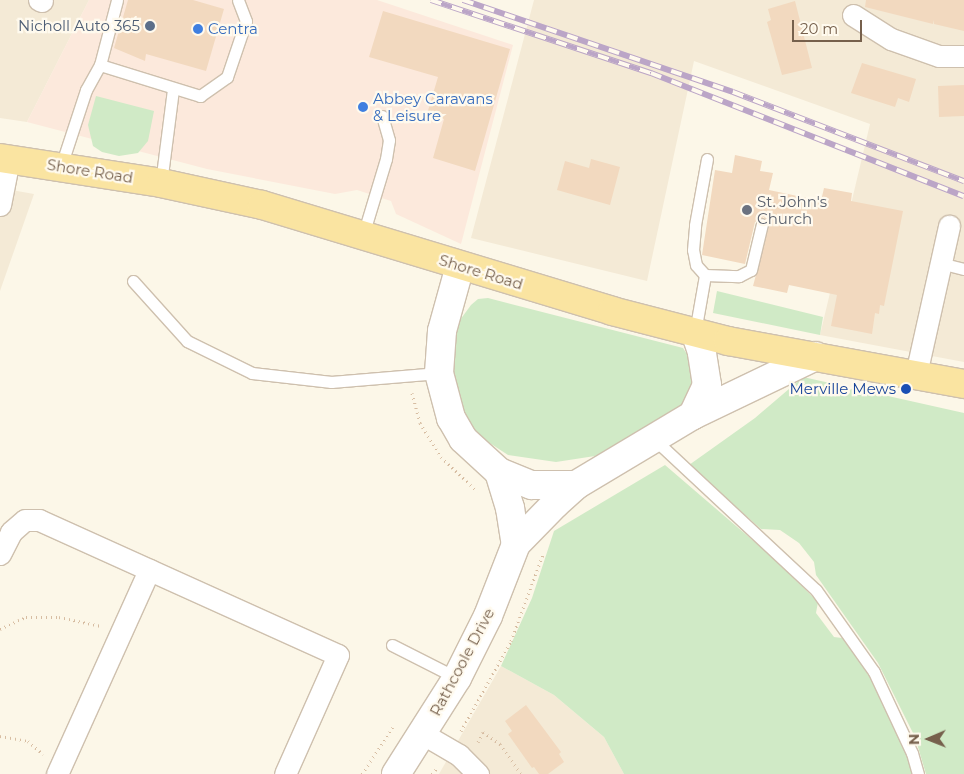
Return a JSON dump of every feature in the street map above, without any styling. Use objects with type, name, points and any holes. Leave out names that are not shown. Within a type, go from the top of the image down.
[{"type":"main road","name":"Shore Road","points":[[4,159],[61,166],[161,183],[262,205],[460,266],[695,332],[964,384]]},
{"type":"street","points":[[853,15],[899,42],[939,56],[964,56]]},
{"type":"street","points":[[0,205],[4,159]]},
{"type":"street","points":[[916,374],[949,226]]},
{"type":"street","points":[[460,266],[442,331],[439,373],[451,418],[463,439],[499,472],[532,485],[576,485]]},
{"type":"street","points":[[693,415],[707,385],[705,363],[695,332]]},
{"type":"street","name":"Rathcoole Drive","points":[[396,774],[457,678],[488,616],[516,544],[576,485],[693,415],[816,356]]},
{"type":"street","points":[[499,472],[510,508],[516,544]]},
{"type":"street","points":[[0,554],[11,532],[25,520],[38,520],[338,656],[285,774]]},
{"type":"street","points":[[58,771],[149,570]]},
{"type":"street","points":[[423,734],[464,762]]},
{"type":"lane","points":[[61,166],[86,90],[100,65],[117,0]]},
{"type":"lane","points":[[100,65],[200,96],[227,77],[246,21],[238,0]]},
{"type":"lane","points":[[161,183],[173,89]]},
{"type":"lane","points":[[363,235],[386,159],[389,140],[382,116]]},
{"type":"lane","points":[[707,159],[693,250],[696,265],[705,275],[739,276],[751,270],[762,224]]},
{"type":"lane","points":[[940,263],[964,269]]},
{"type":"lane","points":[[695,332],[705,275]]},
{"type":"lane","points":[[133,281],[187,341],[252,373],[331,382],[439,373]]},
{"type":"lane","points":[[654,439],[816,590],[874,672],[912,753],[918,774]]},
{"type":"lane","points":[[392,645],[457,678]]},
{"type":"path","points":[[408,376],[420,423],[441,457],[479,494]]},
{"type":"path","points":[[464,762],[529,599],[544,549]]},
{"type":"path","points":[[0,630],[26,617],[59,618],[96,624],[121,634]]},
{"type":"path","points":[[362,774],[395,724]]},
{"type":"path","points":[[432,774],[464,762],[483,732],[500,744],[521,774]]},
{"type":"path","points":[[0,736],[28,741],[58,771]]},
{"type":"shaded area","points":[[0,0],[89,0],[27,122],[0,118]]},
{"type":"shaded area","name":"Abbey Caravans & Leisure","points":[[89,0],[377,0],[513,45],[461,244],[396,214],[391,201],[357,190],[335,194],[207,169],[27,122]]},
{"type":"shaded area","points":[[534,0],[964,0],[964,362],[820,335],[870,124],[694,61],[647,281],[471,238]]},
{"type":"shaded area","points":[[0,188],[34,194],[0,291]]},
{"type":"shaded area","points":[[501,666],[554,695],[604,737],[624,774],[439,774]]},
{"type":"green space","points":[[96,96],[154,111],[148,141],[138,153],[119,156],[102,152],[93,146],[88,125]]},
{"type":"green space","points":[[717,291],[823,317],[820,335],[713,313]]},
{"type":"green space","points":[[488,298],[683,348],[690,359],[697,386],[686,405],[612,449],[595,456],[556,462],[508,455],[476,434],[466,420],[455,392],[450,365],[451,343],[460,320],[478,299]]},
{"type":"green space","points":[[803,377],[964,413],[964,774],[926,774],[915,737],[878,663],[816,575],[814,562],[799,543],[780,530],[761,529],[689,465],[755,418]]},
{"type":"green space","points":[[665,465],[771,556],[818,602],[816,613],[834,637],[842,638],[854,653],[881,695],[915,774],[624,774],[604,737],[554,695],[501,666],[532,598],[554,531]]},
{"type":"building","points":[[128,0],[193,0],[224,9],[206,71],[146,54],[145,61],[114,48]]},
{"type":"building","points":[[866,0],[964,0],[964,31],[934,24],[934,20],[933,24],[865,7]]},
{"type":"building","points":[[795,1],[812,68],[782,75],[767,22],[771,20],[768,9]]},
{"type":"building","points":[[383,11],[510,49],[475,171],[433,158],[444,119],[427,114],[438,77],[369,57]]},
{"type":"building","points":[[862,63],[916,79],[909,102],[898,98],[895,107],[851,93]]},
{"type":"building","points":[[964,85],[964,116],[939,117],[938,86]]},
{"type":"building","points":[[735,155],[762,161],[760,171],[773,173],[769,190],[821,201],[824,188],[852,193],[851,201],[903,211],[884,306],[880,305],[879,314],[875,313],[872,334],[831,326],[837,295],[789,285],[787,293],[753,286],[769,226],[764,217],[755,222],[745,264],[702,255],[715,170],[732,173]]},
{"type":"building","points":[[591,159],[620,167],[610,205],[557,190],[565,161],[589,168]]},
{"type":"building","points":[[526,705],[561,752],[559,754],[564,762],[548,774],[539,774],[534,767],[532,768],[508,734],[512,731],[505,721]]},
{"type":"railway","points":[[431,0],[651,73],[964,196]]},
{"type":"railway","points":[[463,0],[733,92],[964,181]]},
{"type":"place","name":"Nicholl Auto 365","points":[[150,26]]},
{"type":"place","name":"Centra","points":[[198,29]]},
{"type":"place","name":"Abbey Caravans & Leisure","points":[[363,107]]},
{"type":"place","name":"St. John's Church","points":[[747,210]]},
{"type":"place","name":"Merville Mews","points":[[906,389]]}]
